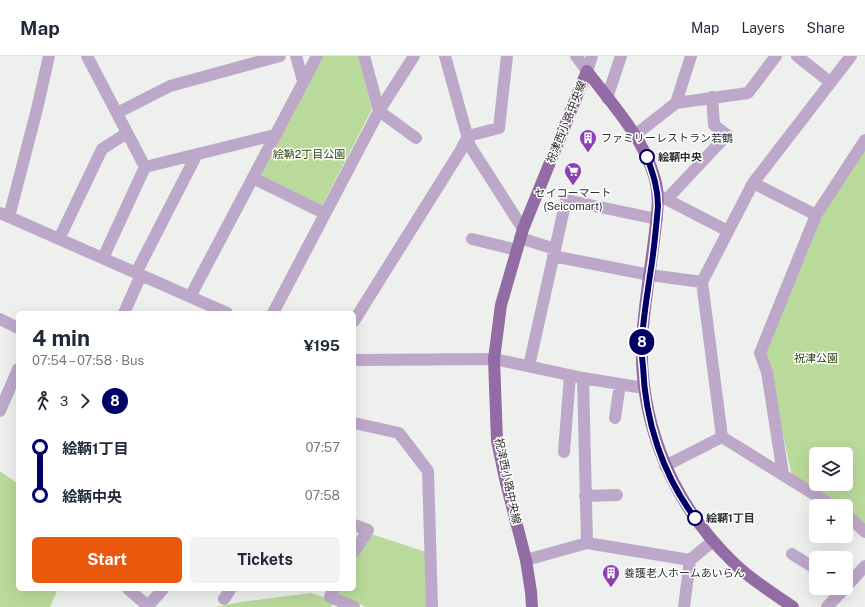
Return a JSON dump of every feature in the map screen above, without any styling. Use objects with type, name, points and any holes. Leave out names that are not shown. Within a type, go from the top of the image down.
[{"type":"main road","name":"祝津西小路中央線","points":[[587,71],[635,135],[647,157],[662,197],[656,219],[641,343],[644,388],[650,422],[665,466],[682,499],[713,541],[734,564],[793,607]]},
{"type":"main road","name":"祝津西小路中央線","points":[[532,607],[526,560],[506,483],[497,441],[494,359],[502,305],[522,234],[587,71]]},
{"type":"street","points":[[49,56],[37,110],[4,215],[222,311]]},
{"type":"street","points":[[117,113],[170,86],[280,56]]},
{"type":"street","points":[[296,56],[303,81]]},
{"type":"street","points":[[190,297],[317,56]]},
{"type":"street","points":[[364,56],[379,111],[416,138]]},
{"type":"street","points":[[274,311],[324,213],[379,111],[414,56]]},
{"type":"street","points":[[445,56],[470,146],[522,234],[554,252],[650,275],[702,282]]},
{"type":"street","points":[[356,318],[461,150],[468,136],[499,128],[506,56]]},
{"type":"street","points":[[576,56],[587,71]]},
{"type":"street","points":[[587,71],[592,56]]},
{"type":"street","points":[[607,98],[621,56]]},
{"type":"street","points":[[676,103],[691,56]]},
{"type":"street","points":[[635,135],[676,103],[748,92],[776,56]]},
{"type":"street","points":[[797,56],[830,82]]},
{"type":"street","points":[[722,437],[702,282],[753,183],[851,56]]},
{"type":"street","points":[[93,58],[127,134],[145,167]]},
{"type":"street","points":[[712,97],[714,125],[727,135],[662,197],[728,231]]},
{"type":"street","points":[[59,239],[102,149],[127,134]]},
{"type":"street","points":[[145,167],[275,135]]},
{"type":"street","points":[[783,474],[767,372],[760,354],[816,215],[865,140]]},
{"type":"street","points":[[125,311],[138,274],[197,154]]},
{"type":"street","points":[[103,258],[145,167]]},
{"type":"street","points":[[253,178],[324,213]]},
{"type":"street","points":[[753,183],[816,215]]},
{"type":"street","points":[[529,366],[566,200],[656,219]]},
{"type":"street","points":[[472,239],[517,250]]},
{"type":"street","points":[[0,319],[16,327]]},
{"type":"street","points":[[356,360],[494,359],[583,378],[644,388]]},
{"type":"street","points":[[0,410],[16,374]]},
{"type":"street","points":[[564,452],[570,375]]},
{"type":"street","points":[[583,378],[587,543]]},
{"type":"street","points":[[615,418],[620,384]]},
{"type":"street","points":[[356,423],[399,433],[428,471],[432,607]]},
{"type":"street","points":[[722,437],[822,499]]},
{"type":"street","points":[[665,466],[722,437]]},
{"type":"street","points":[[565,440],[585,445]]},
{"type":"street","points":[[585,496],[617,496]]},
{"type":"street","points":[[853,521],[865,532]]},
{"type":"street","points":[[356,526],[368,530],[356,549]]},
{"type":"street","points":[[684,607],[690,560],[713,541]]},
{"type":"street","points":[[526,560],[587,543],[690,560]]},
{"type":"street","points":[[792,554],[809,565]]},
{"type":"street","points":[[853,579],[865,566]]},
{"type":"street","points":[[130,591],[147,606],[161,591]]},
{"type":"street","points":[[332,591],[330,597],[354,607]]},
{"type":"street","points":[[827,607],[838,595]]},
{"type":"green space","name":"絵靹2丁目公園","points":[[323,56],[358,56],[372,109],[321,208],[257,176]]},
{"type":"green space","name":"祝津公園","points":[[865,146],[865,528],[853,517],[853,499],[829,499],[816,491],[853,491],[853,447],[809,447],[809,487],[792,476],[765,353],[816,227]]},
{"type":"green space","points":[[0,471],[16,483],[16,591],[57,591],[50,607],[0,607]]},
{"type":"green space","points":[[368,533],[426,552],[428,607],[366,607],[335,593],[336,591],[356,591],[356,555]]},
{"type":"green space","points":[[311,593],[332,600],[332,607],[217,607],[240,602]]},
{"type":"bus line","name":"8","points":[[647,157],[655,180],[658,195],[658,206],[641,343],[644,388],[650,422],[665,466],[682,499],[695,518]]},
{"type":"place","name":"ファミリーレストラン若鶴","points":[[588,153]]},
{"type":"place","name":"絵鞆中央","points":[[647,157]]},
{"type":"place","name":"セイコーマート (Seicomart)","points":[[573,186]]},
{"type":"place","name":"絵鞆1丁目","points":[[695,518]]},
{"type":"place","name":"養護老人ホームあいらん","points":[[611,588]]}]
